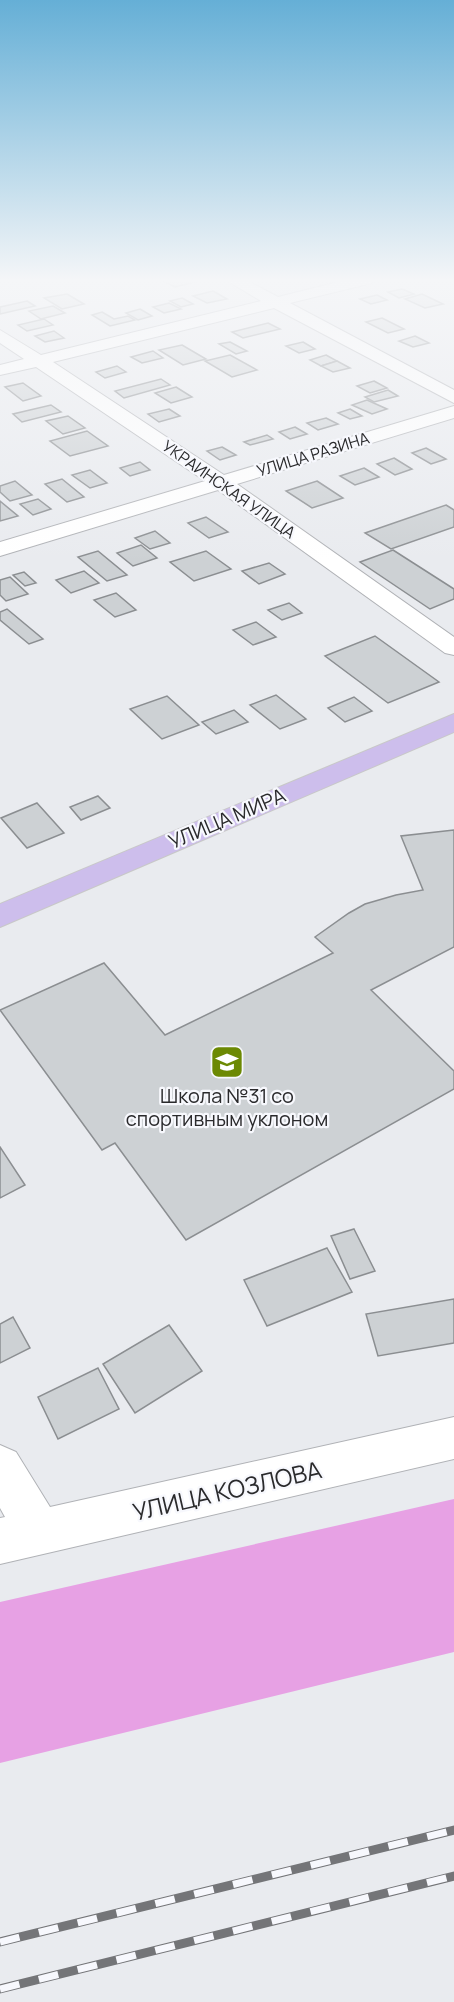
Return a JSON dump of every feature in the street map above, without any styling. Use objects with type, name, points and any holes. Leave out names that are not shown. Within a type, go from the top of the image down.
[{"type":"main road","name":"УЛИЦА МИРА","points":[[0,916],[454,722]]},
{"type":"street","name":"УКРАИНСКАЯ УЛИЦА","points":[[57,373],[125,416],[221,482],[454,648]]},
{"type":"street","points":[[410,373],[454,397]]},
{"type":"street","name":"УЛИЦА РАЗИНА","points":[[0,549],[454,412]]},
{"type":"street","name":"УЛИЦА КОЗЛОВА","points":[[20,1537],[454,1438]]},
{"type":"street","points":[[0,1467],[20,1537]]},
{"type":"shaded area","points":[[454,1499],[454,1652],[0,1763],[0,1602]]},
{"type":"building","points":[[98,373],[121,373],[105,378]]},
{"type":"building","points":[[226,373],[245,373],[232,377]]},
{"type":"building","points":[[161,379],[170,385],[124,398],[115,391]]},
{"type":"building","points":[[374,381],[387,388],[370,393],[357,386]]},
{"type":"building","points":[[23,383],[41,396],[23,401],[5,387]]},
{"type":"building","points":[[176,387],[192,397],[171,403],[155,393]]},
{"type":"building","points":[[388,390],[398,396],[374,402],[365,397]]},
{"type":"building","points":[[367,400],[387,409],[372,414],[352,405]]},
{"type":"building","points":[[51,405],[61,412],[22,422],[13,414]]},
{"type":"building","points":[[169,409],[180,416],[159,422],[148,414]]},
{"type":"building","points":[[350,409],[362,416],[350,419],[338,413]]},
{"type":"building","points":[[68,416],[85,428],[63,434],[46,421]]},
{"type":"building","points":[[326,418],[338,424],[318,430],[307,423]]},
{"type":"building","points":[[295,427],[307,434],[290,439],[279,432]]},
{"type":"building","points":[[87,431],[108,446],[70,456],[50,441]]},
{"type":"building","points":[[267,435],[273,439],[250,445],[244,442]]},
{"type":"building","points":[[222,447],[236,455],[220,460],[207,451]]},
{"type":"building","points":[[426,448],[446,459],[431,464],[412,453]]},
{"type":"building","points":[[394,458],[412,469],[395,475],[377,464]]},
{"type":"building","points":[[140,462],[150,470],[130,476],[120,468]]},
{"type":"building","points":[[364,468],[379,477],[355,485],[340,476]]},
{"type":"building","points":[[90,470],[107,483],[90,488],[72,475]]},
{"type":"building","points":[[62,479],[84,497],[67,502],[45,484]]},
{"type":"building","points":[[15,481],[32,495],[10,501],[0,492],[0,486]]},
{"type":"building","points":[[317,481],[343,498],[312,508],[286,491]]},
{"type":"building","points":[[38,499],[51,509],[33,515],[20,504]]},
{"type":"building","points":[[0,501],[18,516],[0,521]]},
{"type":"building","points":[[446,505],[454,510],[454,527],[391,549],[365,533]]},
{"type":"building","points":[[206,517],[228,532],[209,538],[188,523]]},
{"type":"building","points":[[155,531],[170,543],[150,549],[135,538]]},
{"type":"building","points":[[141,545],[157,558],[133,566],[117,553]]},
{"type":"building","points":[[393,550],[454,589],[454,599],[430,609],[360,562]]},
{"type":"building","points":[[98,551],[127,575],[107,581],[78,557]]},
{"type":"building","points":[[206,551],[231,569],[194,581],[170,562]]},
{"type":"building","points":[[269,563],[285,574],[259,584],[242,571]]},
{"type":"building","points":[[84,571],[99,583],[71,593],[56,580]]},
{"type":"building","points":[[24,572],[36,583],[25,586],[13,575]]},
{"type":"building","points":[[10,577],[28,594],[6,601],[0,595],[0,580]]},
{"type":"building","points":[[116,593],[136,610],[115,617],[94,600]]},
{"type":"building","points":[[289,603],[302,613],[282,620],[268,610]]},
{"type":"building","points":[[7,609],[43,639],[29,644],[0,620],[0,612]]},
{"type":"building","points":[[256,622],[276,637],[253,645],[233,630]]},
{"type":"building","points":[[375,636],[439,682],[388,703],[325,656]]},
{"type":"building","points":[[276,695],[306,719],[280,729],[250,705]]},
{"type":"building","points":[[167,696],[199,725],[162,739],[130,709]]},
{"type":"building","points":[[354,697],[372,711],[345,722],[328,708]]},
{"type":"building","points":[[234,710],[248,722],[216,734],[202,722]]},
{"type":"building","points":[[98,796],[110,808],[81,820],[70,807]]},
{"type":"building","points":[[37,803],[64,833],[27,848],[1,818]]},
{"type":"building","points":[[454,830],[454,947],[371,990],[454,1071],[454,1089],[186,1240],[115,1143],[102,1150],[0,1010],[104,963],[165,1035],[333,953],[315,937],[365,904],[423,890],[401,836]]},
{"type":"building","points":[[0,1147],[25,1185],[0,1198]]},
{"type":"building","points":[[354,1229],[375,1271],[350,1279],[331,1236]]},
{"type":"building","points":[[327,1248],[352,1292],[267,1326],[244,1280]]},
{"type":"building","points":[[454,1299],[454,1343],[378,1356],[366,1314]]},
{"type":"building","points":[[13,1317],[30,1348],[0,1363],[0,1324]]},
{"type":"building","points":[[169,1325],[202,1371],[135,1413],[103,1364]]},
{"type":"building","points":[[98,1368],[119,1409],[58,1439],[38,1397]]},
{"type":"railway","points":[[0,1942],[454,1830]]},
{"type":"railway","points":[[0,1989],[454,1876]]},
{"type":"place","name":"Школа №31 со спортивным уклоном","points":[[227,1062]]}]
